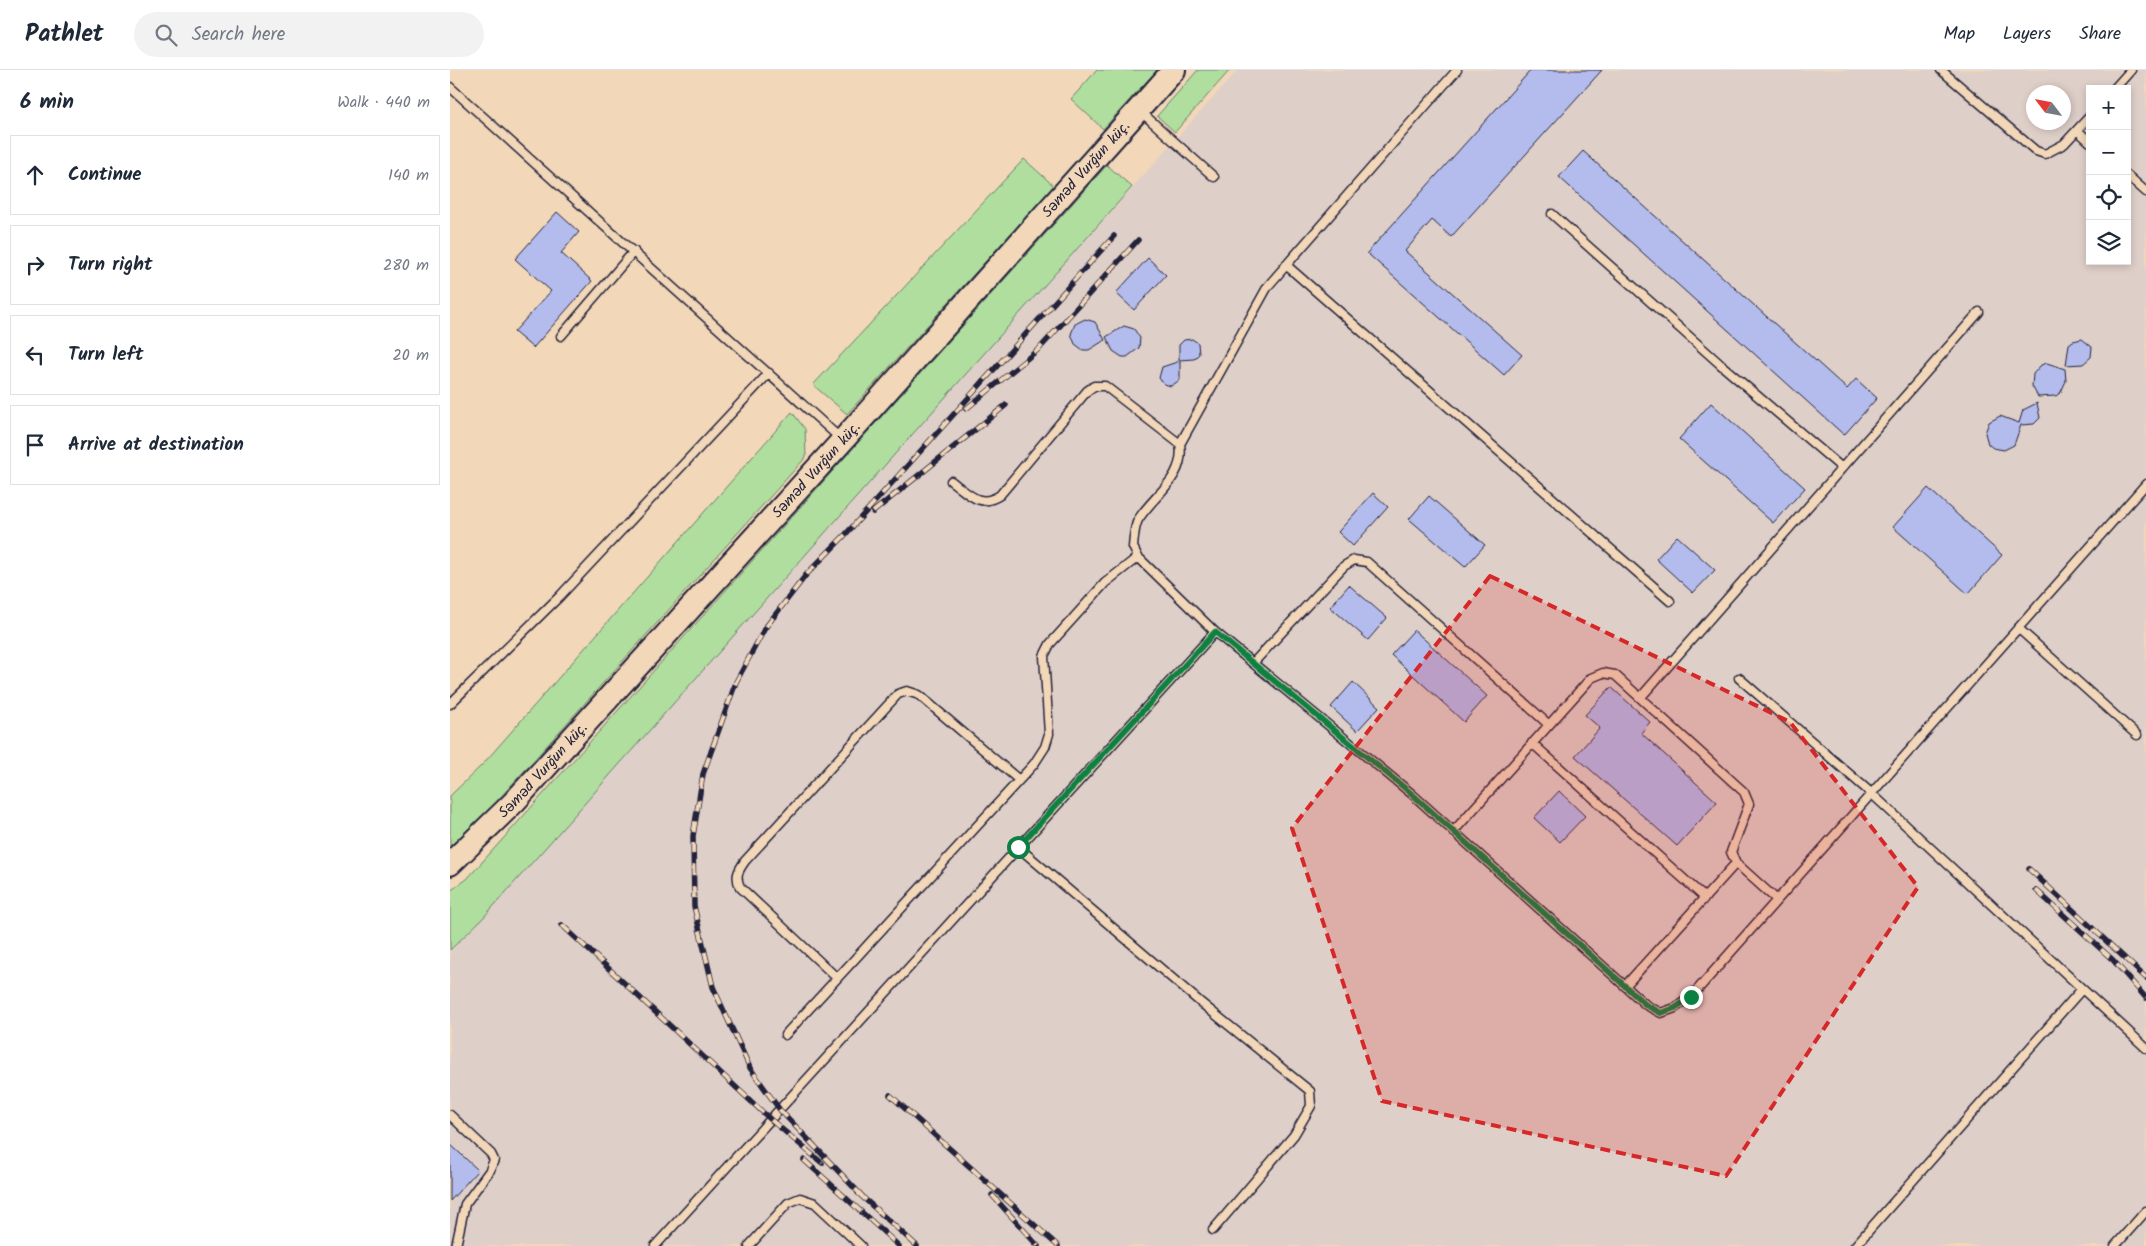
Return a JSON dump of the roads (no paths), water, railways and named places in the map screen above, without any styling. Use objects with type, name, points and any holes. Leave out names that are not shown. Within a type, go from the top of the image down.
[{"type":"main road","name":"Səməd Vurğun küç.","points":[[450,864],[514,802],[1174,70]]},
{"type":"lane","points":[[1457,70],[1268,286],[1180,444],[1182,456],[1173,478],[1138,520],[1132,547],[1138,557],[1215,632],[1412,794],[1646,1005],[1661,1013],[1675,1008],[1691,997],[2146,484]]},
{"type":"lane","points":[[1941,70],[2036,151],[2045,154],[2064,144],[2086,120]]},
{"type":"lane","points":[[2118,85],[2131,70]]},
{"type":"lane","points":[[450,87],[842,440]]},
{"type":"lane","points":[[1139,110],[1214,177]]},
{"type":"lane","points":[[2077,130],[2086,138]]},
{"type":"lane","points":[[2131,179],[2146,192]]},
{"type":"lane","points":[[1552,214],[1720,364],[1842,468]]},
{"type":"lane","points":[[561,336],[634,251]]},
{"type":"lane","points":[[1286,265],[1670,601]]},
{"type":"lane","points":[[1641,697],[1979,312]]},
{"type":"lane","points":[[450,704],[560,596],[769,374]]},
{"type":"lane","points":[[951,481],[985,502],[1000,495],[1087,391],[1100,384],[1106,386],[1180,444]]},
{"type":"lane","points":[[785,1035],[1019,780],[1041,753],[1049,734],[1044,656],[1050,644],[1105,583],[1138,557]]},
{"type":"lane","points":[[1253,663],[1344,566],[1354,560],[1367,562],[1548,724]]},
{"type":"lane","points":[[2018,628],[2138,735]]},
{"type":"lane","points":[[655,1246],[1215,632]]},
{"type":"lane","points":[[1453,832],[1591,678],[1603,673],[1615,674],[1744,792],[1749,804],[1731,852],[1736,863],[1776,900]]},
{"type":"lane","points":[[1739,678],[1871,792],[2146,1048]]},
{"type":"lane","points":[[837,978],[740,887],[736,879],[738,871],[745,861],[898,694],[907,691],[919,695],[1019,780]]},
{"type":"lane","points":[[1532,742],[1705,898]]},
{"type":"lane","points":[[1018,847],[1200,1002],[1310,1091],[1311,1106],[1294,1135],[1213,1230]]},
{"type":"lane","points":[[1625,986],[1736,863]]},
{"type":"lane","points":[[1855,1246],[2082,989]]},
{"type":"lane","points":[[450,1115],[491,1154],[494,1160],[490,1170],[465,1204],[456,1246]]},
{"type":"lane","points":[[749,1246],[788,1203],[800,1198],[815,1203],[861,1246]]},
{"type":"lane","points":[[2115,1246],[2146,1211]]},
{"type":"railway","points":[[863,1197],[780,1110],[750,1068],[713,987],[694,906],[693,836],[703,774],[736,682],[765,628],[806,575],[845,535],[1114,236]]},
{"type":"railway","points":[[966,409],[1040,348],[1138,240]]},
{"type":"railway","points":[[873,512],[1006,405]]},
{"type":"railway","points":[[2029,869],[2146,978]]},
{"type":"railway","points":[[2036,890],[2113,960],[2146,998]]},
{"type":"railway","points":[[562,925],[770,1119],[822,1163]]},
{"type":"railway","points":[[890,1095],[1058,1246]]},
{"type":"railway","points":[[804,1160],[899,1246]]},
{"type":"railway","points":[[858,1193],[917,1246]]},
{"type":"railway","points":[[992,1195],[1038,1246]]}]
